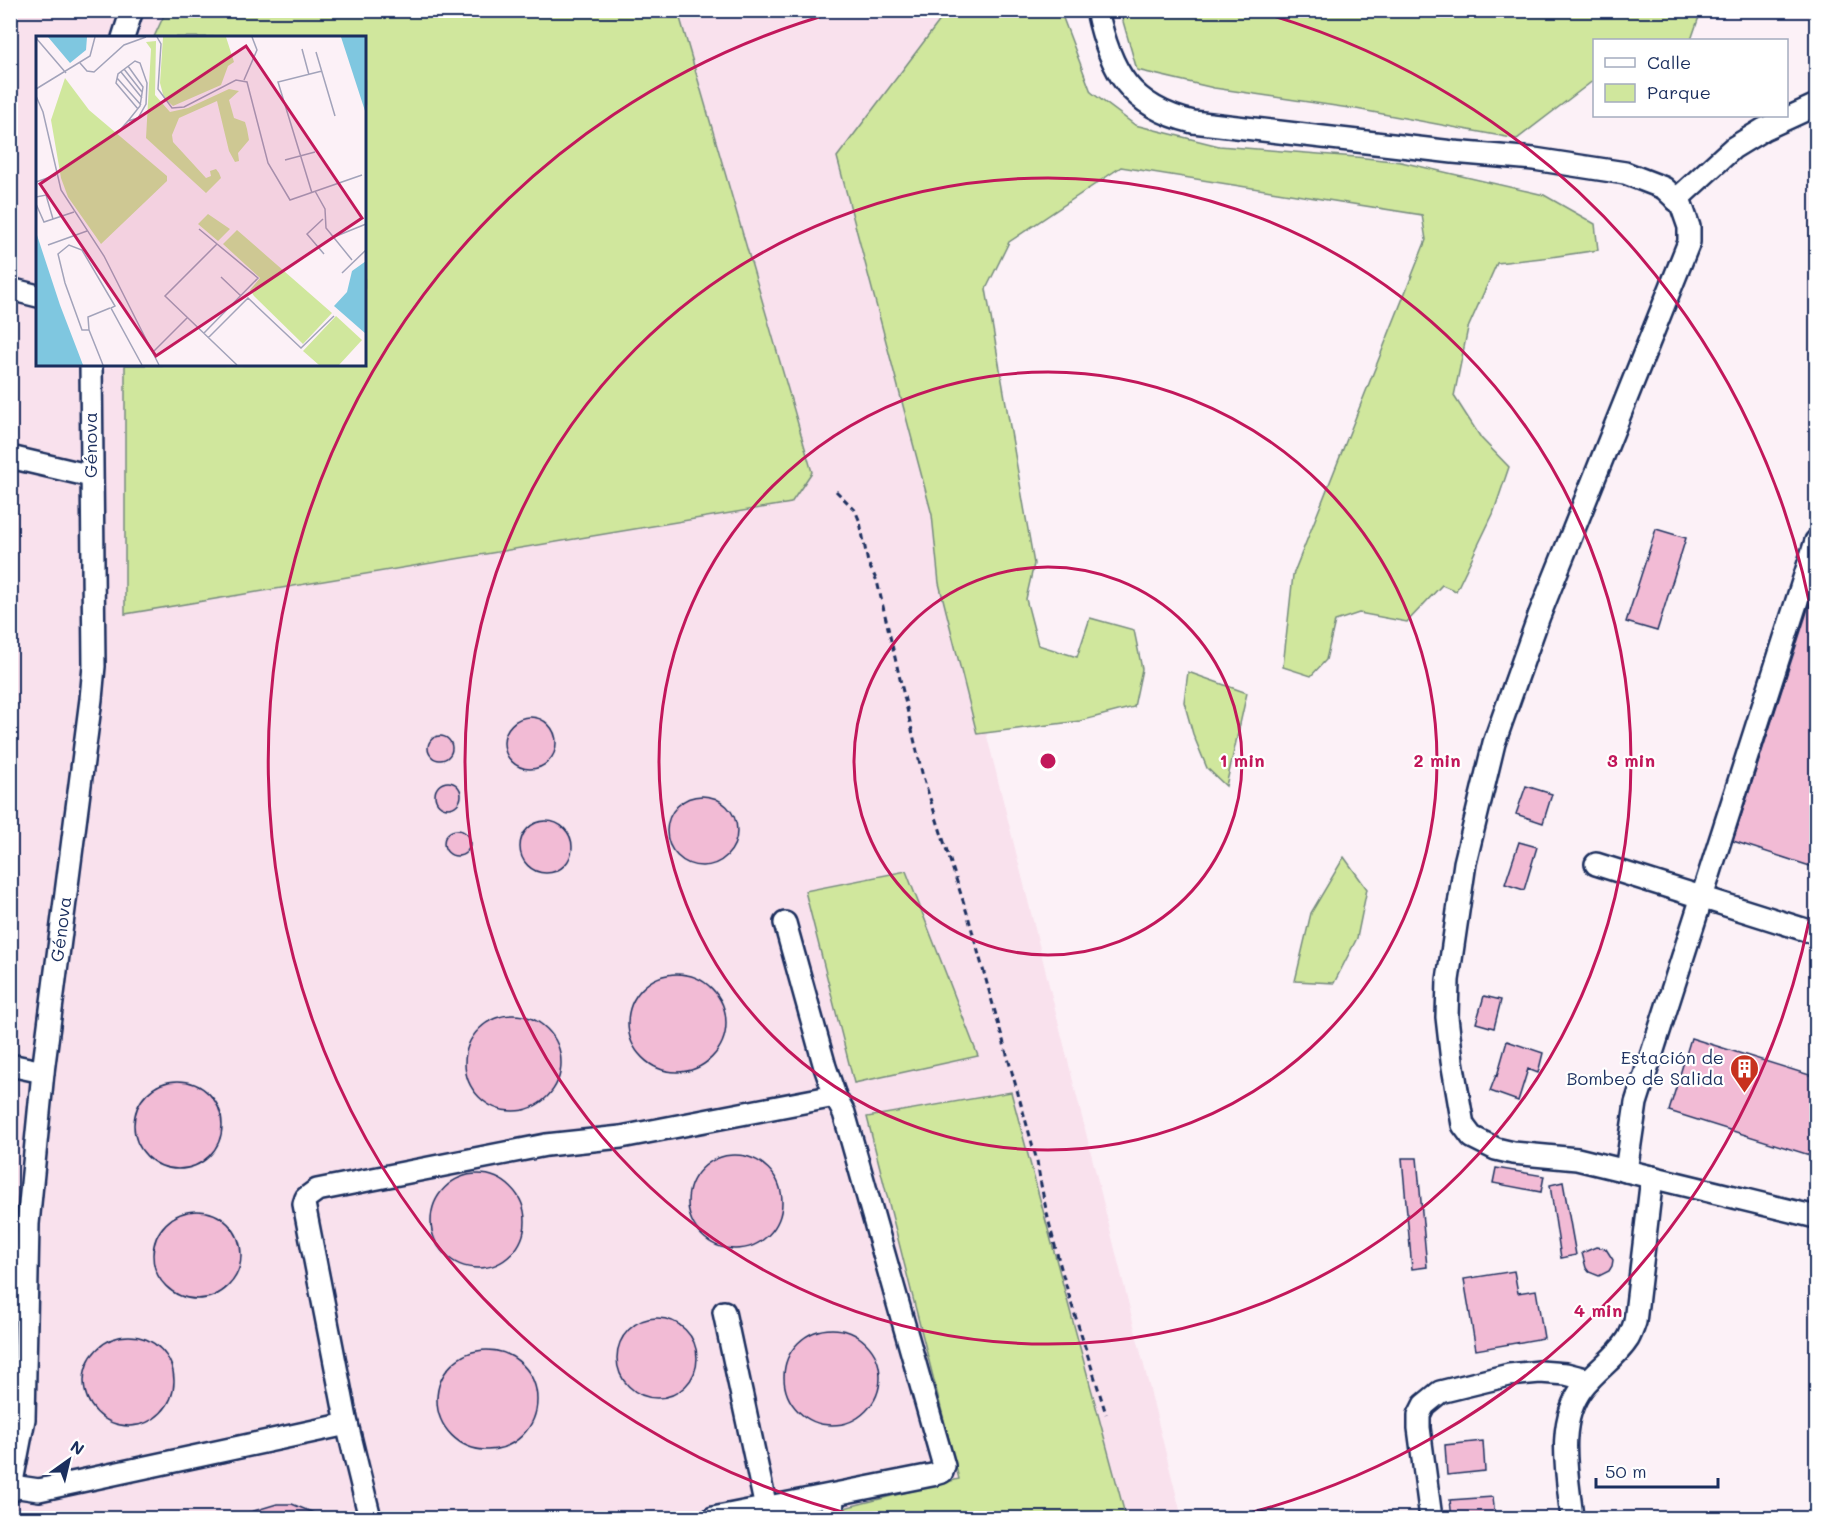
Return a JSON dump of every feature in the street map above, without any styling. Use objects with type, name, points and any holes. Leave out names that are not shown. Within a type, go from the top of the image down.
[{"type":"street","points":[[124,36],[132,10]]},
{"type":"street","points":[[1097,10],[1103,40],[1119,75],[1136,96],[1172,117],[1193,122],[1534,159],[1625,172],[1664,188],[1681,204],[1689,227],[1689,243],[1539,616],[1509,707],[1494,743],[1465,864],[1448,980],[1447,1017],[1456,1092],[1463,1125],[1472,1137],[1496,1149],[1513,1154],[1577,1159],[1816,1217]]},
{"type":"street","points":[[1676,200],[1732,148],[1764,129],[1816,105]]},
{"type":"street","points":[[10,289],[36,296]]},
{"type":"street","name":"Génova","points":[[11,1489],[24,1419],[28,1224],[43,1072],[91,699],[93,654],[91,366]]},
{"type":"street","points":[[10,457],[91,476]]},
{"type":"street","points":[[1626,1171],[1636,1103],[1816,541]]},
{"type":"street","points":[[1596,864],[1812,932]]},
{"type":"street","points":[[713,1518],[932,1475],[942,1472],[944,1466],[844,1113],[835,1096],[785,924]]},
{"type":"street","points":[[10,1065],[43,1072]]},
{"type":"street","points":[[370,1518],[347,1424],[304,1204],[306,1198],[317,1190],[546,1145],[621,1137],[835,1096]]},
{"type":"street","points":[[1572,1518],[1565,1447],[1568,1419],[1576,1397],[1589,1380],[1621,1348],[1628,1339],[1635,1322],[1639,1304],[1645,1222],[1652,1177]]},
{"type":"street","points":[[724,1312],[766,1508]]},
{"type":"street","points":[[1431,1518],[1419,1428],[1419,1415],[1424,1405],[1440,1392],[1509,1375],[1540,1372],[1566,1374],[1589,1380]]},
{"type":"street","points":[[11,1489],[39,1490],[347,1424]]},
{"type":"street","points":[[832,1518],[833,1495]]},
{"type":"path","points":[[836,491],[855,510],[860,522],[868,563],[877,581],[923,777],[968,916],[1037,1161],[1042,1193],[1061,1265],[1106,1414]]},
{"type":"shaded area","points":[[10,11],[961,11],[846,171],[1182,1518],[11,1518]]},
{"type":"green space","points":[[1120,10],[1701,11],[1691,39],[1593,39],[1593,81],[1517,139],[1356,109],[1214,88],[1137,70]]},
{"type":"green space","points":[[166,11],[678,11],[812,472],[791,503],[125,614],[125,366],[366,366],[366,36],[154,36]]},
{"type":"green space","points":[[947,11],[1064,11],[1063,18],[1091,92],[1135,125],[1219,146],[1401,162],[1544,195],[1595,224],[1598,250],[1497,263],[1468,328],[1454,396],[1481,438],[1509,467],[1493,514],[1456,591],[1442,585],[1407,622],[1359,613],[1335,621],[1326,660],[1311,676],[1283,667],[1293,575],[1426,240],[1422,215],[1121,167],[1009,242],[986,289],[1034,564],[1026,599],[1038,645],[1077,657],[1090,618],[1134,630],[1142,669],[1134,707],[1080,721],[977,734],[939,583],[932,515],[837,157]]},
{"type":"green space","points":[[1188,672],[1247,693],[1226,786],[1207,768],[1193,734],[1184,702]]},
{"type":"green space","points":[[1344,857],[1367,889],[1357,938],[1334,983],[1295,981],[1311,913]]},
{"type":"green space","points":[[906,871],[978,1056],[854,1083],[805,891]]},
{"type":"green space","points":[[1011,1092],[1126,1518],[844,1518],[844,1508],[959,1479],[867,1117]]},
{"type":"building","points":[[1656,529],[1686,538],[1657,631],[1626,622]]},
{"type":"building","points":[[1816,587],[1816,868],[1733,841]]},
{"type":"building","points":[[525,717],[535,717],[544,721],[552,729],[556,743],[552,757],[544,765],[535,769],[525,769],[516,765],[508,757],[504,748],[504,738],[508,729],[516,721]]},
{"type":"building","points":[[440,736],[449,739],[452,748],[449,757],[440,760],[431,757],[428,748],[431,739]]},
{"type":"building","points":[[448,782],[457,786],[461,795],[457,804],[448,808],[439,804],[435,795],[439,786]]},
{"type":"building","points":[[1526,786],[1552,794],[1543,823],[1516,814]]},
{"type":"building","points":[[695,796],[709,796],[722,802],[731,811],[737,824],[735,844],[727,856],[709,866],[695,866],[682,860],[673,851],[667,838],[667,824],[673,811],[682,802]]},
{"type":"building","points":[[546,821],[556,823],[564,829],[570,837],[572,847],[570,857],[564,865],[556,871],[546,873],[536,871],[528,865],[522,857],[520,847],[522,837],[528,829],[536,823]]},
{"type":"building","points":[[457,830],[466,834],[470,843],[466,852],[457,856],[448,852],[444,843],[448,834]]},
{"type":"building","points":[[1519,842],[1537,847],[1524,890],[1505,884]]},
{"type":"building","points":[[677,974],[696,977],[712,988],[723,1004],[726,1023],[723,1042],[712,1058],[696,1069],[677,1072],[658,1069],[642,1058],[631,1042],[628,1023],[631,1004],[642,988],[658,977]]},
{"type":"building","points":[[1484,996],[1501,1000],[1494,1028],[1476,1023]]},
{"type":"building","points":[[513,1015],[531,1019],[547,1029],[557,1045],[561,1063],[557,1081],[547,1097],[531,1107],[513,1111],[495,1107],[479,1097],[469,1081],[465,1063],[469,1045],[479,1029],[495,1019]]},
{"type":"building","name":"Estación de Bombeo de Salida","points":[[1691,1038],[1816,1077],[1816,1157],[1669,1111]]},
{"type":"building","points":[[1507,1041],[1543,1053],[1538,1073],[1528,1069],[1518,1101],[1490,1091]]},
{"type":"building","points":[[178,1081],[195,1085],[209,1094],[218,1108],[222,1125],[218,1142],[209,1156],[195,1165],[178,1169],[161,1165],[147,1156],[138,1142],[134,1125],[138,1108],[147,1094],[161,1085]]},
{"type":"building","points":[[735,1155],[753,1159],[768,1169],[778,1184],[782,1202],[778,1220],[768,1235],[753,1245],[735,1249],[717,1245],[702,1235],[692,1220],[688,1202],[692,1184],[702,1169],[717,1159]]},
{"type":"building","points":[[1402,1158],[1417,1158],[1427,1267],[1412,1269]]},
{"type":"building","points":[[1496,1168],[1544,1176],[1541,1192],[1493,1183]]},
{"type":"building","points":[[478,1174],[496,1178],[511,1188],[521,1203],[525,1221],[521,1239],[511,1254],[496,1264],[478,1268],[460,1264],[445,1254],[435,1239],[431,1221],[435,1203],[445,1188],[460,1178]]},
{"type":"building","points":[[1563,1182],[1576,1255],[1561,1258],[1550,1185]]},
{"type":"building","points":[[188,1211],[206,1211],[222,1218],[234,1230],[241,1246],[241,1264],[234,1280],[222,1292],[206,1299],[188,1299],[172,1292],[160,1280],[153,1264],[153,1246],[160,1230],[172,1218]]},
{"type":"building","points":[[1596,1247],[1606,1249],[1613,1260],[1609,1271],[1599,1276],[1589,1272],[1586,1268],[1582,1253]]},
{"type":"building","points":[[1514,1271],[1518,1293],[1536,1290],[1544,1338],[1476,1350],[1464,1279]]},
{"type":"building","points":[[657,1318],[672,1321],[685,1330],[694,1343],[697,1358],[694,1373],[685,1386],[672,1395],[657,1398],[642,1395],[629,1386],[620,1373],[617,1358],[620,1343],[629,1330],[642,1321]]},
{"type":"building","points":[[832,1329],[850,1333],[866,1343],[876,1359],[880,1377],[876,1395],[866,1411],[850,1421],[832,1425],[814,1421],[798,1411],[788,1395],[784,1377],[788,1359],[798,1343],[814,1333]]},
{"type":"building","points":[[129,1336],[146,1340],[161,1349],[170,1364],[174,1381],[170,1398],[161,1413],[146,1422],[129,1426],[112,1422],[97,1413],[88,1398],[84,1381],[88,1364],[97,1349],[112,1340]]},
{"type":"building","points":[[487,1350],[506,1354],[522,1365],[533,1381],[537,1400],[533,1419],[522,1435],[506,1446],[487,1450],[468,1446],[452,1435],[441,1419],[437,1400],[441,1381],[452,1365],[468,1354]]},
{"type":"building","points":[[1483,1441],[1485,1471],[1447,1475],[1445,1445]]},
{"type":"building","points":[[1493,1497],[1495,1516],[1452,1518],[1450,1500]]},
{"type":"building","points":[[277,1504],[292,1504],[326,1518],[240,1518],[240,1515]]},
{"type":"place","name":"Estación de Bombeo de Salida","points":[[1745,1094]]}]
